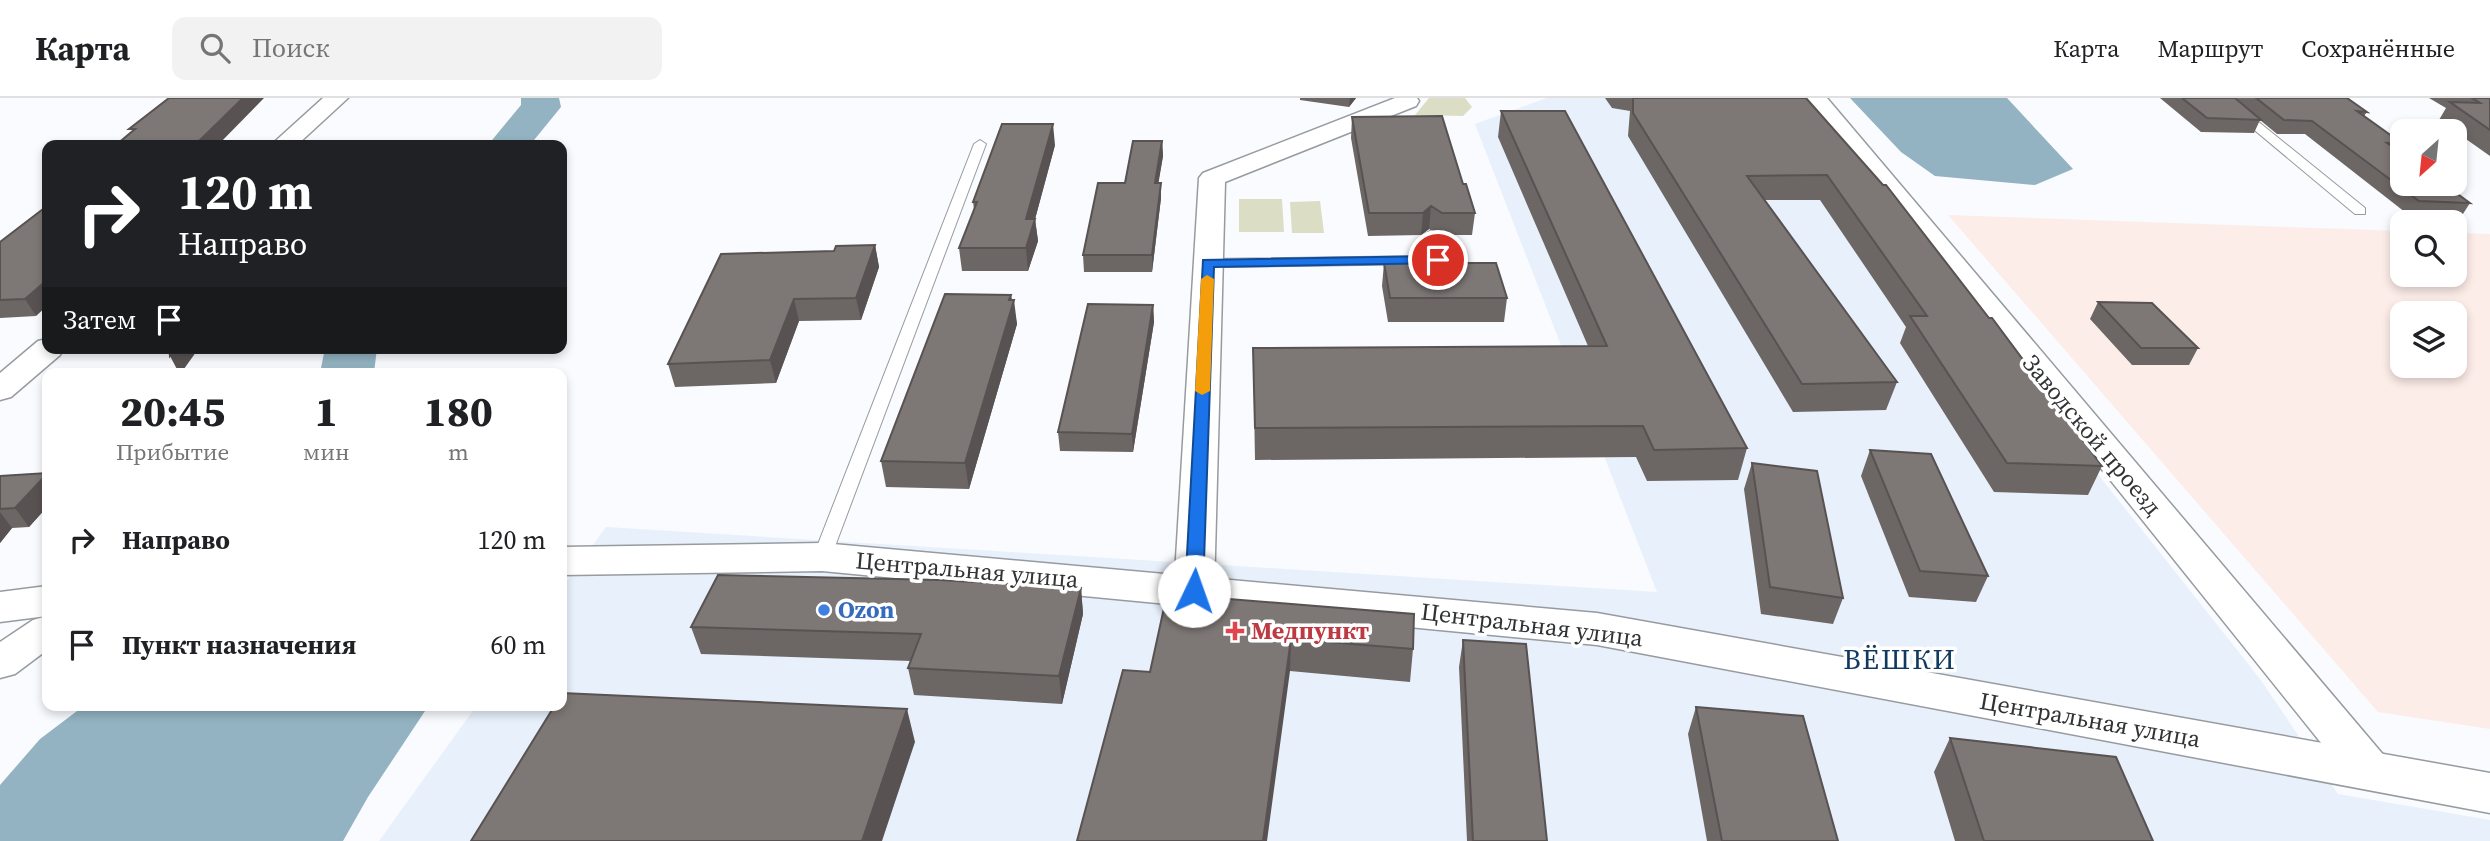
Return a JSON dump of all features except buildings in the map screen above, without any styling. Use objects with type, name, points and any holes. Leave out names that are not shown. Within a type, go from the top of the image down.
[{"type":"street","points":[[289,140],[337,98]]},
{"type":"street","name":"Заводской проезд","points":[[1815,98],[2370,771]]},
{"type":"street","points":[[1194,591],[1212,178],[1410,99]]},
{"type":"street","points":[[0,390],[42,353]]},
{"type":"street","name":"Центральная улица","points":[[567,561],[821,557],[1597,629],[2490,793]]},
{"type":"street","points":[[0,607],[42,602]]},
{"type":"street","points":[[0,663],[42,634]]},
{"type":"lane","points":[[2222,98],[2360,211]]},
{"type":"lane","points":[[821,557],[980,144]]},
{"type":"lane","points":[[1430,235],[1446,286]]},
{"type":"lane","points":[[1208,263],[1438,260]]},
{"type":"shaded area","points":[[1547,98],[1800,98],[2260,679],[2338,794],[2490,820],[2490,841],[379,841],[473,711],[567,711],[567,581],[606,527],[1657,592],[1475,124]]},
{"type":"shaded area","points":[[1948,215],[2390,231],[2390,287],[2467,287],[2467,233],[2490,234],[2490,729],[2378,712]]},
{"type":"green space","points":[[1429,98],[1465,98],[1472,107],[1463,116],[1415,115]]},
{"type":"green space","points":[[1239,199],[1282,199],[1284,232],[1239,232]]},
{"type":"green space","points":[[1320,201],[1324,233],[1292,233],[1290,202]]},
{"type":"water","points":[[1850,98],[2007,98],[2073,169],[2035,185],[1935,176],[1901,152]]},
{"type":"water","points":[[77,711],[425,711],[368,797],[343,841],[0,841],[0,785],[40,739]]},
{"type":"waterway","points":[[512,140],[541,107],[540,98]]},
{"type":"waterway","points":[[348,368],[350,354]]},
{"type":"slow traffic","points":[[1202,391],[1207,279]]},
{"type":"place","name":"Ozon","points":[[824,610]]},
{"type":"place","name":"Медпункт","points":[[1235,631]]},
{"type":"district","name":"ВЁШКИ","points":[[1900,659]]},
{"type":"route","points":[[1194,591],[1208,263],[1438,260]]}]
